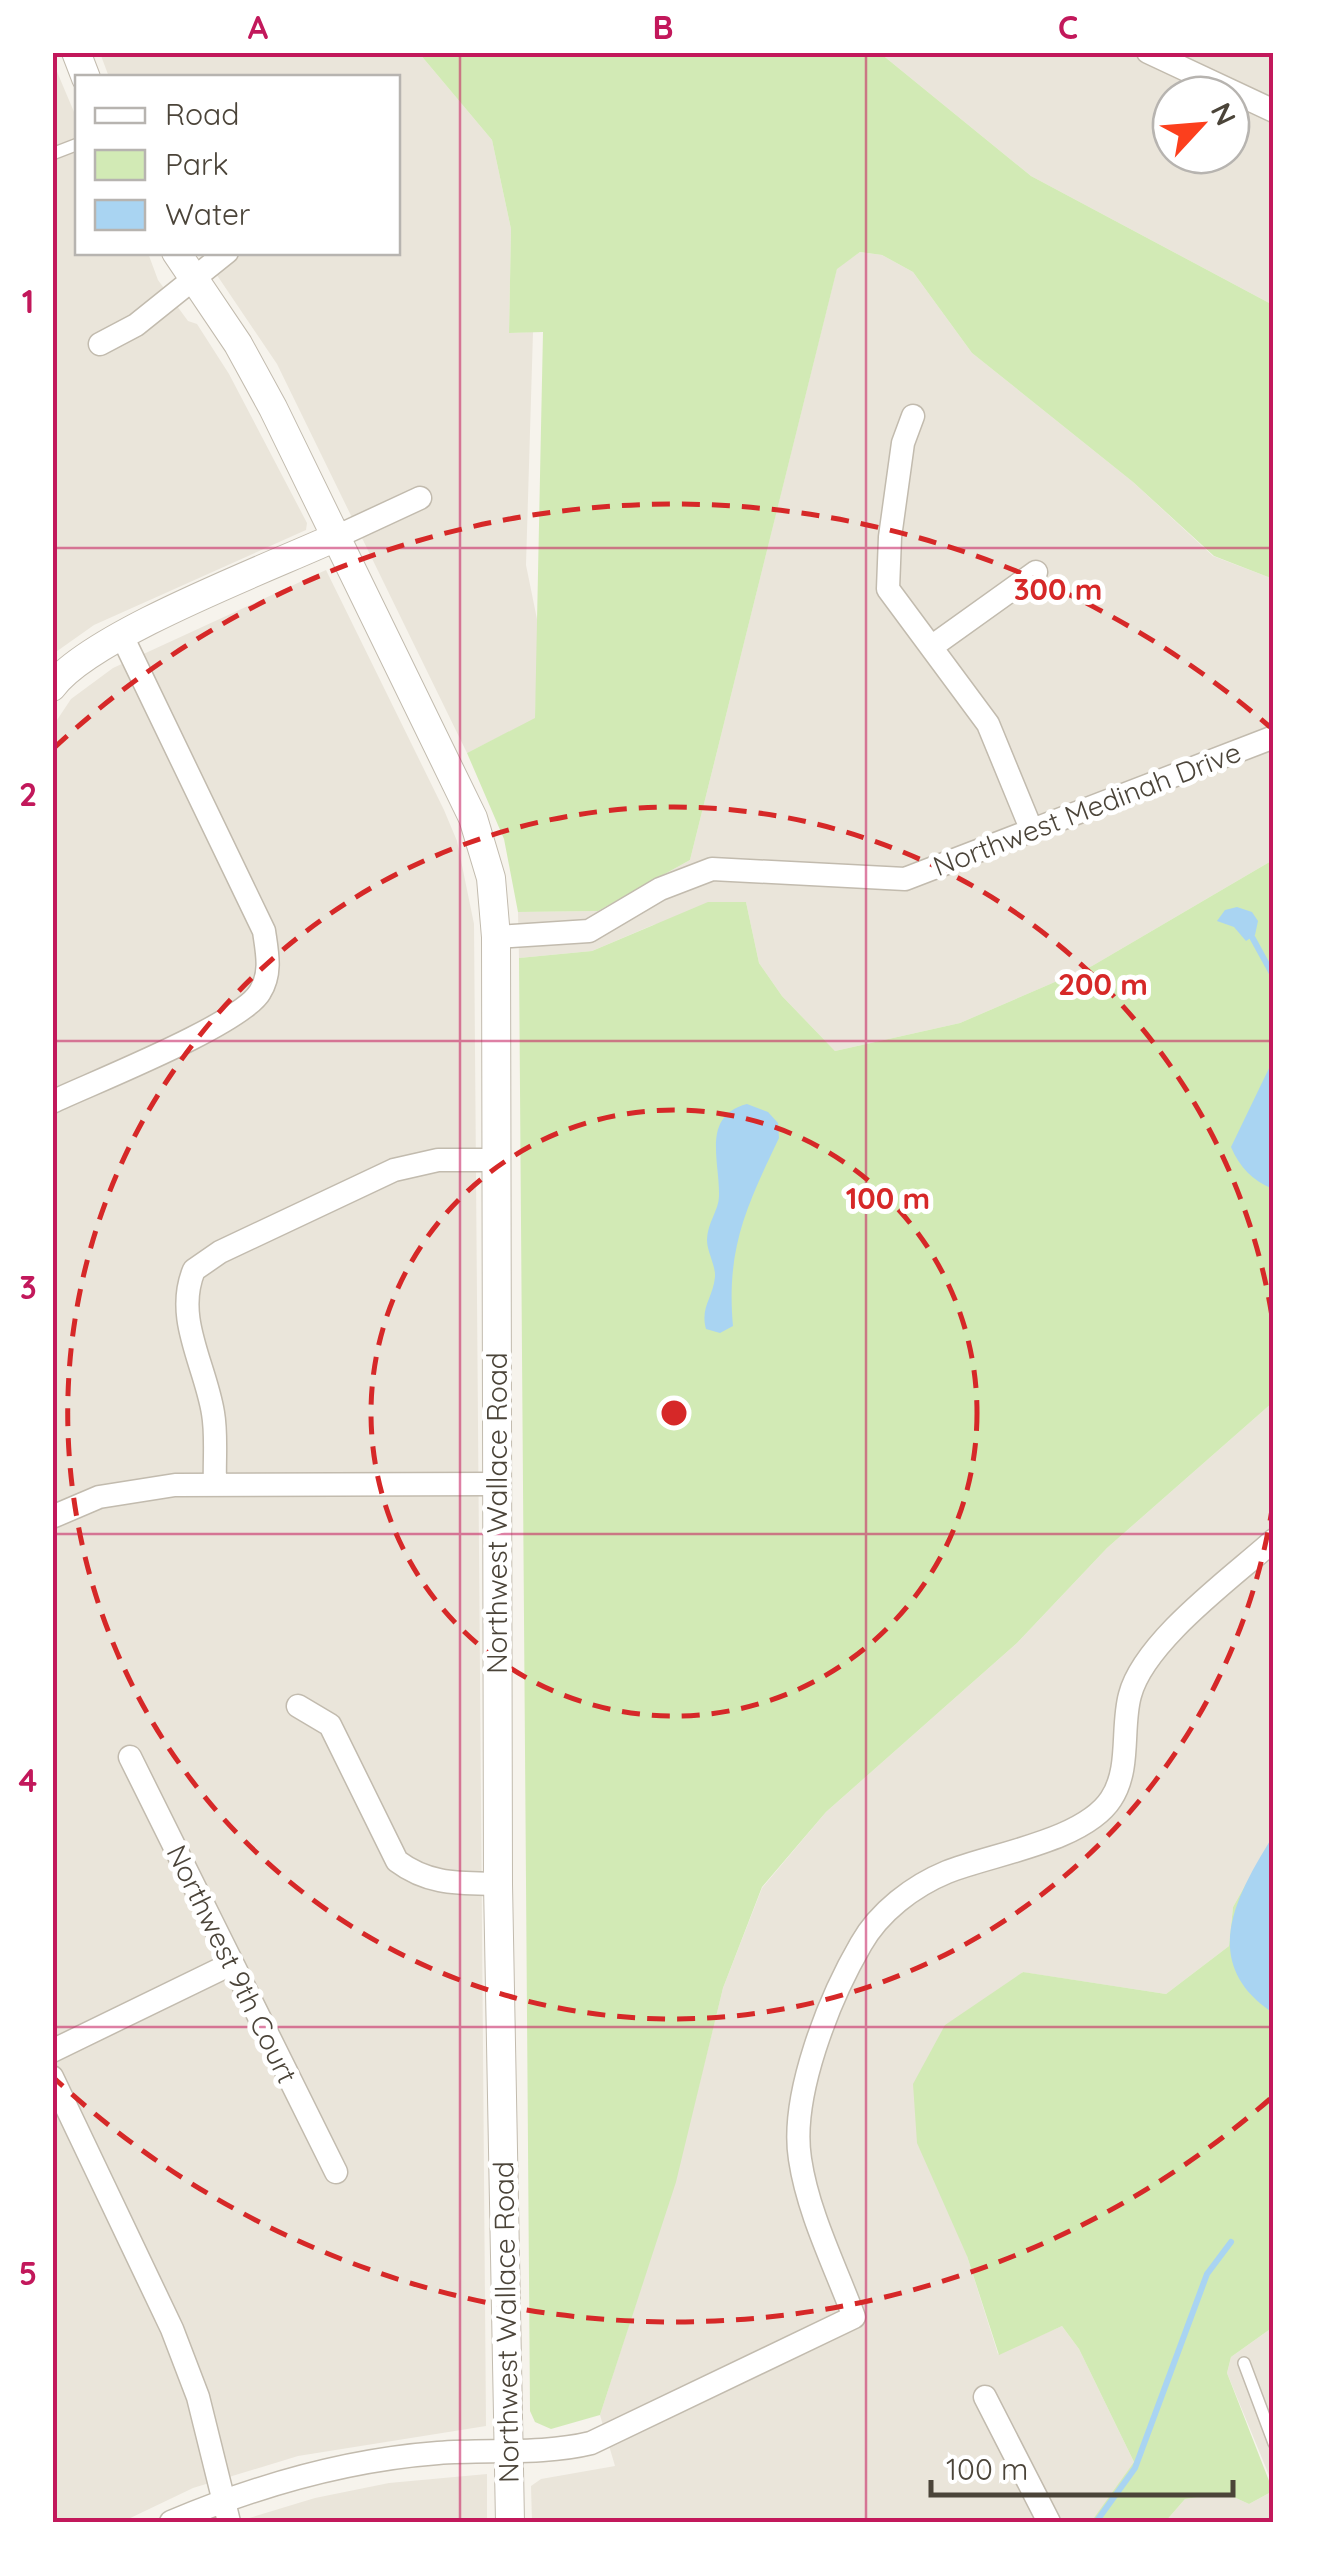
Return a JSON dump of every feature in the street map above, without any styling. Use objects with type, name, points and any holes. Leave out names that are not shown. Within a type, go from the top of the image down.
[{"type":"street","points":[[1148,52],[1274,111]]},
{"type":"street","name":"Northwest Wallace Road","points":[[178,255],[238,344],[336,537],[473,818],[491,878],[496,938],[498,1884],[510,2522]]},
{"type":"street","points":[[100,344],[136,325],[224,255]]},
{"type":"street","points":[[914,416],[903,443],[890,536],[888,589],[934,644],[988,724],[1032,831]]},
{"type":"street","points":[[52,687],[82,657],[122,636],[420,498]]},
{"type":"street","points":[[934,644],[1036,572]]},
{"type":"street","points":[[52,1102],[230,1018],[260,992],[269,965],[264,931],[122,636]]},
{"type":"street","name":"Northwest Medinah Drive","points":[[496,938],[589,930],[660,889],[712,869],[905,879],[1274,736]]},
{"type":"street","points":[[215,1484],[214,1418],[204,1368],[184,1311],[194,1270],[220,1252],[394,1170],[438,1160],[497,1160]]},
{"type":"street","points":[[52,1517],[99,1497],[158,1487],[496,1484]]},
{"type":"street","points":[[171,2522],[226,2512],[331,2468],[433,2453],[509,2448],[563,2450],[591,2443],[854,2317],[812,2206],[799,2158],[798,2116],[803,2076],[861,1943],[886,1912],[918,1886],[1078,1827],[1111,1799],[1122,1764],[1130,1693],[1150,1659],[1274,1540]]},
{"type":"street","points":[[298,1706],[330,1725],[397,1861],[417,1876],[438,1882],[498,1884]]},
{"type":"street","name":"Northwest 9th Court","points":[[130,1757],[336,2172]]},
{"type":"street","points":[[52,2051],[232,1964]]},
{"type":"street","points":[[52,2077],[172,2329],[198,2397],[226,2512]]},
{"type":"street","points":[[985,2398],[1049,2522]]},
{"type":"lane","points":[[1244,2364],[1274,2443]]},
{"type":"shaded area","points":[[100,53],[419,53],[492,140],[511,229],[509,333],[533,332],[526,565],[539,629],[535,719],[467,753],[277,364],[203,255],[400,255],[400,75],[108,75]]},
{"type":"shaded area","points":[[880,53],[1273,53],[1273,305],[1031,176]]},
{"type":"shaded area","points":[[52,60],[75,114],[75,255],[149,255],[158,280],[188,321],[197,324],[229,374],[307,523],[306,530],[94,625],[53,654]]},
{"type":"shaded area","points":[[860,252],[882,255],[913,272],[972,353],[1133,482],[1213,556],[1273,579],[1273,860],[1092,966],[960,1023],[835,1051],[782,996],[759,963],[746,902],[653,925],[592,951],[519,958],[518,912],[598,911],[690,860],[837,268]]},
{"type":"shaded area","points":[[326,570],[457,841],[474,924],[486,2426],[298,2456],[193,2488],[122,2522],[53,2522],[53,726],[71,699],[113,668]]},
{"type":"shaded area","points":[[1273,1402],[1273,1836],[1233,1907],[1229,1946],[1166,1994],[1022,1972],[967,2256],[998,2354],[1062,2326],[1079,2349],[1134,2462],[1117,2490],[1091,2522],[532,2522],[531,2486],[541,2479],[615,2466],[600,2415],[675,2182],[723,1988],[762,1888],[826,1812],[1017,1643],[1107,1548]]},
{"type":"shaded area","points":[[1273,2327],[1273,2485],[1227,2373],[1231,2357]]},
{"type":"shaded area","points":[[487,2474],[487,2522],[236,2522],[315,2498],[389,2483]]},
{"type":"shaded area","points":[[1273,2491],[1273,2522],[1165,2522],[1185,2499],[1225,2493],[1249,2504]]},
{"type":"green space","points":[[419,53],[880,53],[1031,176],[1273,305],[1273,579],[1214,556],[1133,482],[972,353],[913,272],[882,255],[860,252],[837,269],[690,860],[598,911],[518,912],[504,839],[467,753],[535,718],[543,332],[509,333],[511,229],[492,140]]},
{"type":"green space","points":[[1273,860],[1273,1402],[1107,1548],[1017,1643],[826,1812],[762,1887],[723,1988],[676,2182],[600,2415],[551,2429],[535,2422],[530,2411],[519,958],[592,951],[708,902],[746,902],[759,963],[782,996],[835,1051],[960,1023],[1092,966]]},
{"type":"green space","points":[[1273,1836],[1273,2327],[1231,2357],[1227,2373],[1273,2491],[1249,2504],[1225,2493],[1185,2499],[1165,2522],[1091,2522],[1134,2462],[1079,2349],[1062,2326],[999,2355],[967,2256],[917,2143],[913,2084],[945,2025],[1023,1972],[1166,1994],[1229,1946],[1233,1907]]},
{"type":"water","points":[[1237,907],[1252,912],[1258,921],[1255,935],[1246,941],[1234,927],[1217,921],[1225,910]]},
{"type":"water","points":[[1273,1060],[1273,1189],[1248,1173],[1231,1147]]},
{"type":"water","points":[[747,1104],[768,1112],[778,1123],[779,1138],[741,1229],[733,1274],[733,1326],[720,1333],[706,1329],[705,1321],[715,1277],[707,1240],[719,1196],[716,1141],[723,1119]]},
{"type":"water","points":[[1273,1836],[1273,2013],[1250,1994],[1236,1973],[1230,1951],[1237,1905]]},
{"type":"waterway","points":[[1252,937],[1274,977]]},
{"type":"waterway","points":[[1096,2522],[1135,2468],[1207,2274],[1231,2242]]}]
